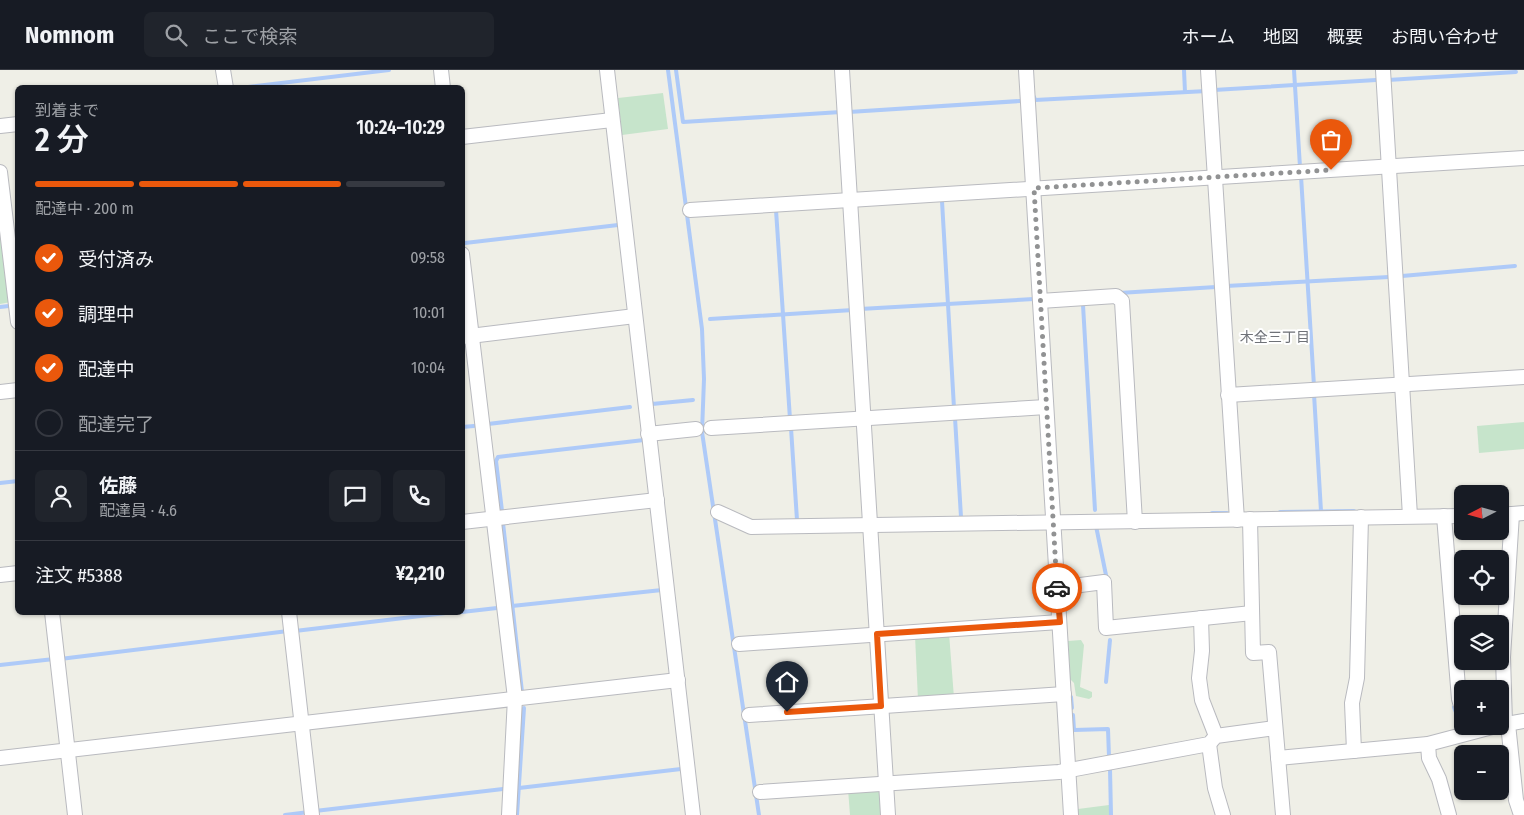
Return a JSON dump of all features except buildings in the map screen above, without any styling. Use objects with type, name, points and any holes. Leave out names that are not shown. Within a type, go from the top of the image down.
[{"type":"street","points":[[223,70],[226,85]]},
{"type":"street","points":[[441,70],[443,85]]},
{"type":"street","points":[[607,70],[693,815]]},
{"type":"street","points":[[842,70],[888,815]]},
{"type":"street","points":[[1026,70],[1072,815]]},
{"type":"street","points":[[1208,70],[1228,395],[1252,612],[1253,653],[1269,652],[1283,815]]},
{"type":"street","points":[[1383,70],[1410,516]]},
{"type":"street","points":[[465,137],[612,120]]},
{"type":"street","points":[[0,126],[15,124]]},
{"type":"street","points":[[690,210],[1524,158]]},
{"type":"street","points":[[0,172],[8,220],[15,291]]},
{"type":"street","points":[[1040,301],[1120,297],[1122,302],[1135,522]]},
{"type":"street","points":[[465,303],[467,336],[494,518],[515,698],[510,815]]},
{"type":"street","points":[[467,336],[635,316]]},
{"type":"street","points":[[1228,395],[1524,377]]},
{"type":"street","points":[[0,392],[15,390]]},
{"type":"street","points":[[711,428],[1046,407]]},
{"type":"street","points":[[648,434],[696,429]]},
{"type":"street","points":[[465,522],[657,500]]},
{"type":"street","points":[[718,512],[751,527],[1454,516]]},
{"type":"street","points":[[1503,680],[1512,514]]},
{"type":"street","points":[[1444,516],[1457,680]]},
{"type":"street","points":[[1354,751],[1352,703],[1357,678],[1361,517]]},
{"type":"street","points":[[0,575],[15,573]]},
{"type":"street","points":[[1057,588],[1104,582],[1106,628],[1252,612]]},
{"type":"street","points":[[52,615],[75,815]]},
{"type":"street","points":[[289,615],[312,815]]},
{"type":"street","points":[[1201,618],[1201,693],[1212,740],[1215,788],[1222,815]]},
{"type":"street","points":[[739,644],[1060,622]]},
{"type":"street","points":[[0,758],[678,680]]},
{"type":"street","points":[[749,715],[1064,694]]},
{"type":"street","points":[[1509,724],[1524,721]]},
{"type":"street","points":[[760,792],[1069,770],[1276,728]]},
{"type":"street","points":[[1278,758],[1428,744],[1454,734]]},
{"type":"street","points":[[1504,735],[1516,800],[1521,815]]},
{"type":"street","points":[[1428,744],[1429,758],[1439,779],[1449,815]]},
{"type":"green space","points":[[663,93],[668,129],[622,135],[618,98]]},
{"type":"green space","points":[[0,225],[11,302],[0,304]]},
{"type":"green space","points":[[1524,422],[1524,449],[1479,453],[1477,426]]},
{"type":"green space","points":[[949,633],[954,698],[918,700],[915,636]]},
{"type":"green space","points":[[1081,640],[1084,645],[1080,687],[1092,692],[1092,697],[1089,699],[1076,696],[1074,683],[1070,679],[1068,641]]},
{"type":"green space","points":[[848,789],[882,790],[884,815],[850,815]]},
{"type":"green space","points":[[1109,805],[1109,815],[1078,815],[1078,809]]},
{"type":"waterway","points":[[265,85],[389,70]]},
{"type":"waterway","points":[[668,70],[702,329],[704,379],[702,432],[759,815]]},
{"type":"waterway","points":[[676,70],[683,122],[841,112]]},
{"type":"waterway","points":[[1184,70],[1185,92]]},
{"type":"waterway","points":[[1294,70],[1300,167]]},
{"type":"waterway","points":[[1388,80],[1516,72]]},
{"type":"waterway","points":[[1214,90],[1376,80]]},
{"type":"waterway","points":[[1034,97],[1035,100],[1207,91]]},
{"type":"waterway","points":[[849,112],[1020,101]]},
{"type":"waterway","points":[[1301,176],[1314,386]]},
{"type":"waterway","points":[[942,201],[954,408]]},
{"type":"waterway","points":[[776,210],[790,419]]},
{"type":"waterway","points":[[465,243],[618,225]]},
{"type":"waterway","points":[[1402,276],[1515,266]]},
{"type":"waterway","points":[[1226,286],[1389,277]]},
{"type":"waterway","points":[[1119,293],[1216,287]]},
{"type":"waterway","points":[[860,309],[1034,299]]},
{"type":"waterway","points":[[1083,305],[1095,510]]},
{"type":"waterway","points":[[0,307],[9,306]]},
{"type":"waterway","points":[[710,319],[853,310]]},
{"type":"waterway","points":[[1314,394],[1321,511]]},
{"type":"waterway","points":[[651,401],[652,404],[693,400]]},
{"type":"waterway","points":[[488,424],[630,407]]},
{"type":"waterway","points":[[955,418],[961,517]]},
{"type":"waterway","points":[[465,427],[474,426]]},
{"type":"waterway","points":[[791,428],[797,520]]},
{"type":"waterway","points":[[502,511],[496,461],[498,457],[644,440]]},
{"type":"waterway","points":[[0,483],[15,481]]},
{"type":"waterway","points":[[1280,512],[1354,511]]},
{"type":"waterway","points":[[1212,513],[1227,513]]},
{"type":"waterway","points":[[503,523],[522,692]]},
{"type":"waterway","points":[[1096,526],[1107,580]]},
{"type":"waterway","points":[[512,606],[662,590]]},
{"type":"waterway","points":[[465,612],[497,608]]},
{"type":"waterway","points":[[295,631],[429,615]]},
{"type":"waterway","points":[[60,659],[288,631]]},
{"type":"waterway","points":[[1106,682],[1110,640]]},
{"type":"waterway","points":[[0,665],[54,659]]},
{"type":"waterway","points":[[1071,697],[1072,708]]},
{"type":"waterway","points":[[517,815],[524,708]]},
{"type":"waterway","points":[[1073,715],[1074,730],[1108,729],[1109,757]]},
{"type":"waterway","points":[[519,788],[681,769]]},
{"type":"waterway","points":[[1110,769],[1111,815]]},
{"type":"waterway","points":[[315,811],[503,789]]},
{"type":"waterway","points":[[285,815],[309,812]]},
{"type":"way so far","points":[[1057,588],[1034,188],[1331,170]]},
{"type":"district","name":"木全三丁目","points":[[1275,337]]},
{"type":"route","points":[[787,712],[881,706],[877,634],[1060,622],[1057,588]]}]
